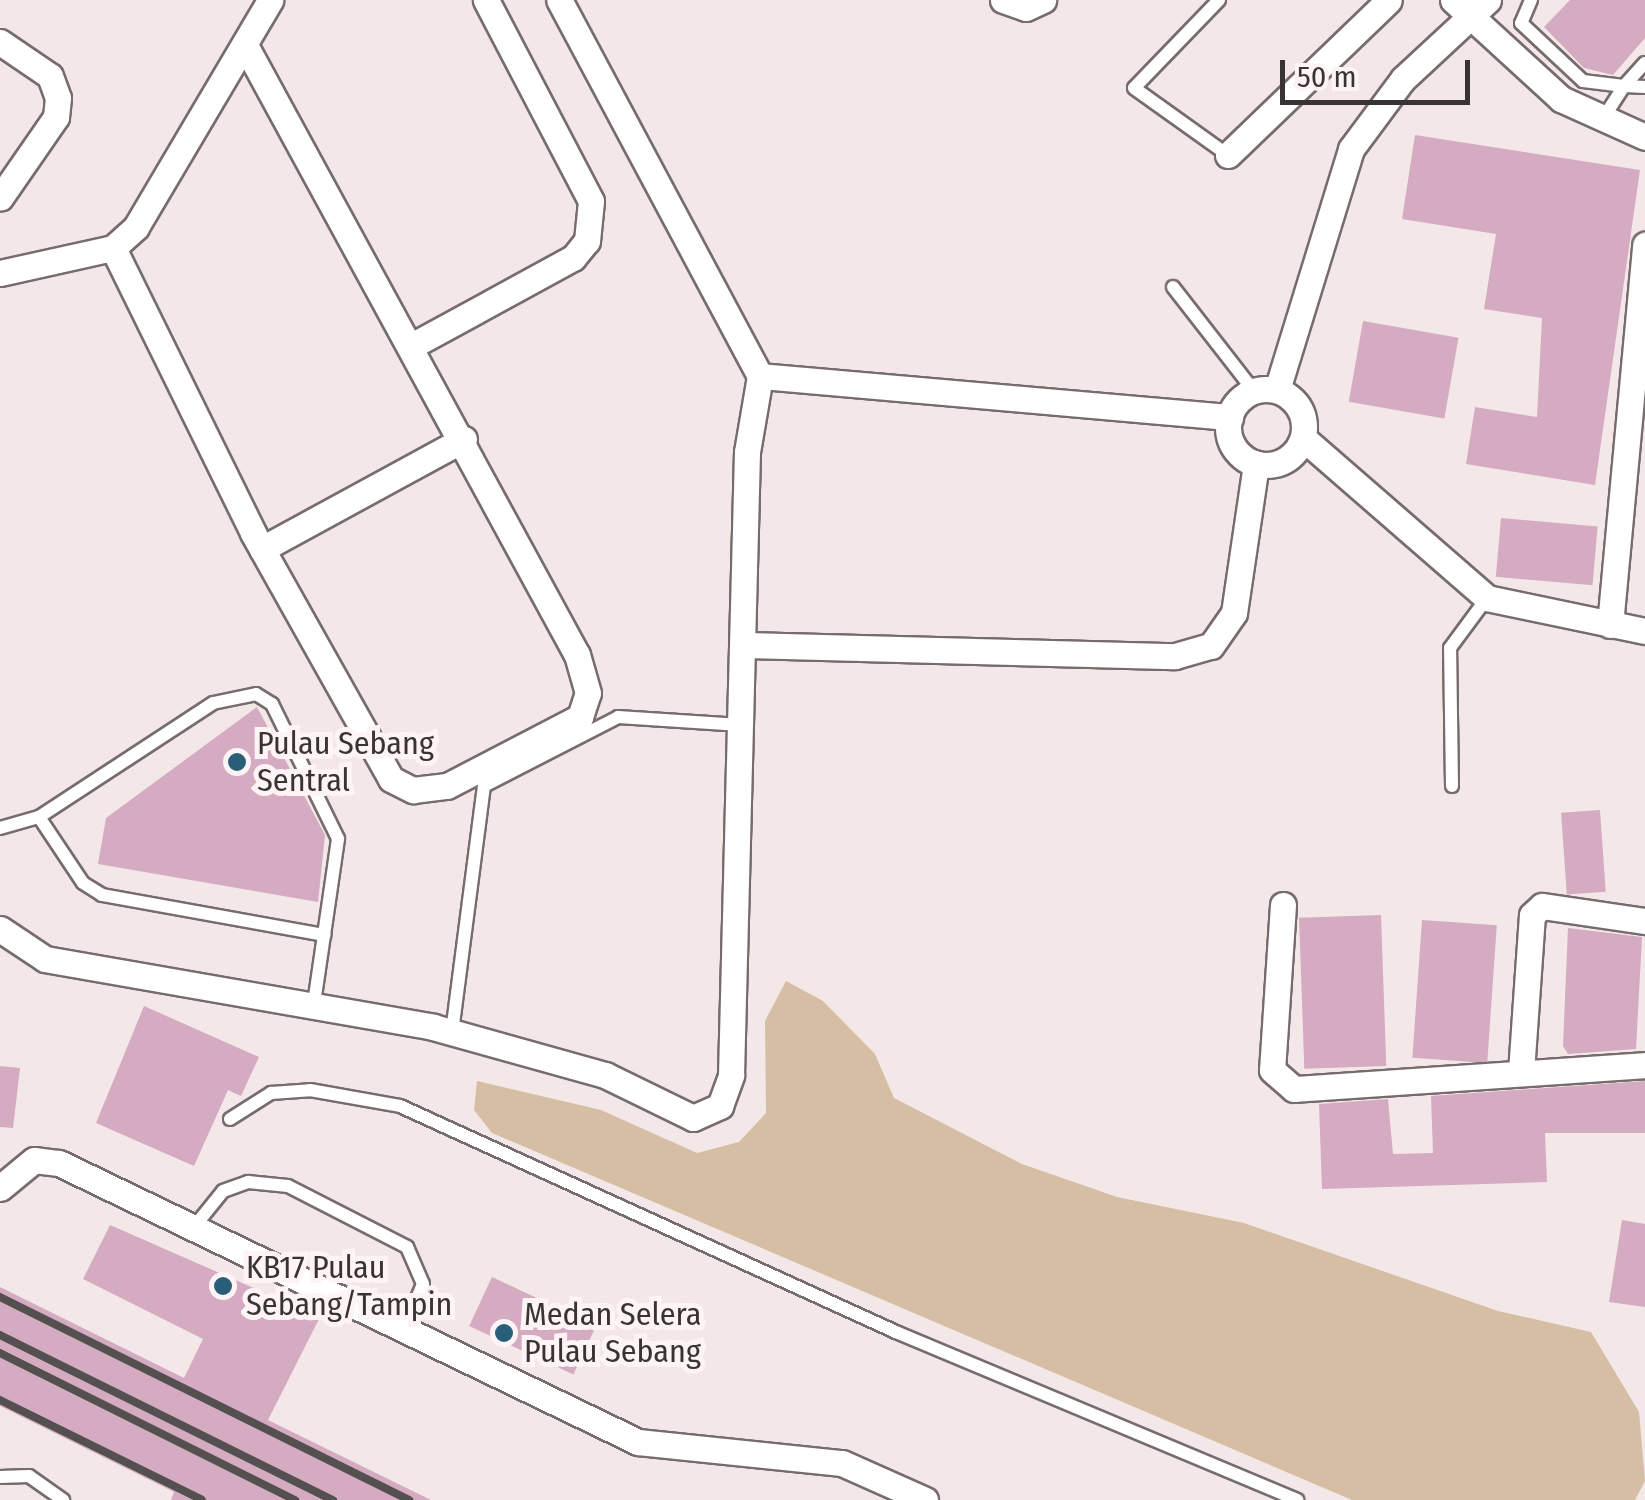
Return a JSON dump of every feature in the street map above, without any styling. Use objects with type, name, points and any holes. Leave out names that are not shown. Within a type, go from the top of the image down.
[{"type":"street","points":[[0,272],[113,248],[136,226],[270,0]]},
{"type":"street","points":[[415,344],[573,258],[587,241],[590,201],[486,0]]},
{"type":"street","points":[[0,929],[45,959],[314,1004],[452,1032],[606,1074],[693,1118],[720,1106],[731,1075],[746,646],[747,452],[760,376],[559,0]]},
{"type":"street","points":[[1003,0],[1026,8],[1042,0]]},
{"type":"street","points":[[1228,156],[1389,0]]},
{"type":"street","points":[[760,376],[821,388],[1230,416],[1265,391],[1351,149],[1402,80],[1471,6],[1560,99],[1601,122],[1645,137]]},
{"type":"street","points":[[0,42],[50,76],[58,98],[56,117],[0,198]]},
{"type":"street","points":[[113,248],[262,549],[391,779],[413,790],[447,786],[580,717],[588,693],[577,655],[415,344],[245,45]]},
{"type":"street","points":[[1610,626],[1645,245]]},
{"type":"street","points":[[1265,391],[1297,404],[1303,438],[1487,598],[1645,631]]},
{"type":"street","points":[[1230,416],[1230,440],[1256,464],[1279,463],[1303,438]]},
{"type":"street","points":[[262,549],[464,439]]},
{"type":"street","points":[[746,646],[1175,656],[1211,646],[1234,613],[1256,464]]},
{"type":"street","points":[[1282,904],[1276,1081],[1294,1090],[1645,1065]]},
{"type":"street","points":[[1522,1072],[1532,916],[1542,906],[1645,921]]},
{"type":"street","points":[[0,1188],[34,1160],[59,1162],[403,1332],[638,1442],[842,1462],[924,1500]]},
{"type":"lane","points":[[1219,0],[1134,88],[1228,156]]},
{"type":"lane","points":[[1532,0],[1521,23],[1583,81],[1645,86]]},
{"type":"lane","points":[[1601,122],[1624,86],[1645,63]]},
{"type":"lane","points":[[1173,286],[1265,391]]},
{"type":"lane","points":[[1452,786],[1450,648],[1487,598]]},
{"type":"lane","points":[[0,828],[39,817],[213,703],[256,694],[272,704],[338,839],[314,1004]]},
{"type":"lane","points":[[452,1032],[484,786],[618,717],[743,725]]},
{"type":"lane","points":[[39,817],[83,883],[102,895],[324,936]]},
{"type":"lane","points":[[1645,1052],[1645,1065]]},
{"type":"lane","points":[[230,1119],[272,1093],[310,1090],[400,1106],[896,1332],[1297,1500]]},
{"type":"lane","points":[[194,1227],[223,1191],[248,1182],[288,1186],[407,1247],[423,1284],[403,1332]]},
{"type":"lane","points":[[0,1477],[29,1476],[64,1500]]},
{"type":"shaded area","points":[[786,981],[823,1001],[875,1054],[894,1098],[1022,1164],[1117,1197],[1244,1223],[1498,1311],[1591,1332],[1639,1412],[1645,1481],[1635,1500],[1352,1500],[492,1133],[474,1110],[477,1081],[601,1110],[697,1153],[739,1142],[766,1113],[765,1021]]},
{"type":"building","points":[[1570,0],[1645,0],[1645,38],[1613,75],[1584,68],[1544,27]]},
{"type":"building","points":[[1415,135],[1640,170],[1595,485],[1466,464],[1475,407],[1537,417],[1542,318],[1484,309],[1496,234],[1402,219]]},
{"type":"building","points":[[1363,321],[1459,338],[1444,419],[1349,402]]},
{"type":"building","points":[[1501,518],[1598,526],[1592,585],[1496,577]]},
{"type":"building","name":"Pulau Sebang Sentral","points":[[257,707],[325,835],[318,902],[98,864],[106,818]]},
{"type":"building","points":[[1600,810],[1606,892],[1567,895],[1561,813]]},
{"type":"building","points":[[1381,915],[1386,1066],[1304,1069],[1299,918]]},
{"type":"building","points":[[1422,920],[1497,925],[1487,1063],[1412,1058]]},
{"type":"building","points":[[1568,928],[1642,937],[1636,1049],[1568,1054],[1563,1046]]},
{"type":"building","points":[[144,1006],[259,1057],[241,1096],[228,1090],[194,1166],[96,1123]]},
{"type":"building","points":[[0,1066],[20,1068],[13,1128],[0,1127]]},
{"type":"building","points":[[1645,1081],[1645,1133],[1545,1133],[1547,1182],[1322,1189],[1319,1104],[1388,1099],[1393,1154],[1433,1153],[1431,1096]]},
{"type":"building","points":[[1622,1220],[1645,1224],[1645,1307],[1609,1302]]},
{"type":"building","points":[[110,1225],[320,1317],[268,1420],[431,1500],[171,1500],[174,1492],[0,1406],[0,1287],[184,1378],[203,1339],[83,1279]]},
{"type":"building","points":[[492,1277],[596,1326],[573,1375],[469,1326]]},
{"type":"railway","points":[[0,1297],[409,1500]]},
{"type":"railway","points":[[0,1335],[333,1500]]},
{"type":"railway","points":[[0,1353],[295,1500]]},
{"type":"railway","points":[[0,1400],[202,1500]]},
{"type":"place","name":"Pulau Sebang Sentral","points":[[237,762]]},
{"type":"place","name":"KB17 Pulau Sebang/Tampin","points":[[223,1286]]},
{"type":"place","name":"Medan Selera Pulau Sebang","points":[[504,1333]]}]
